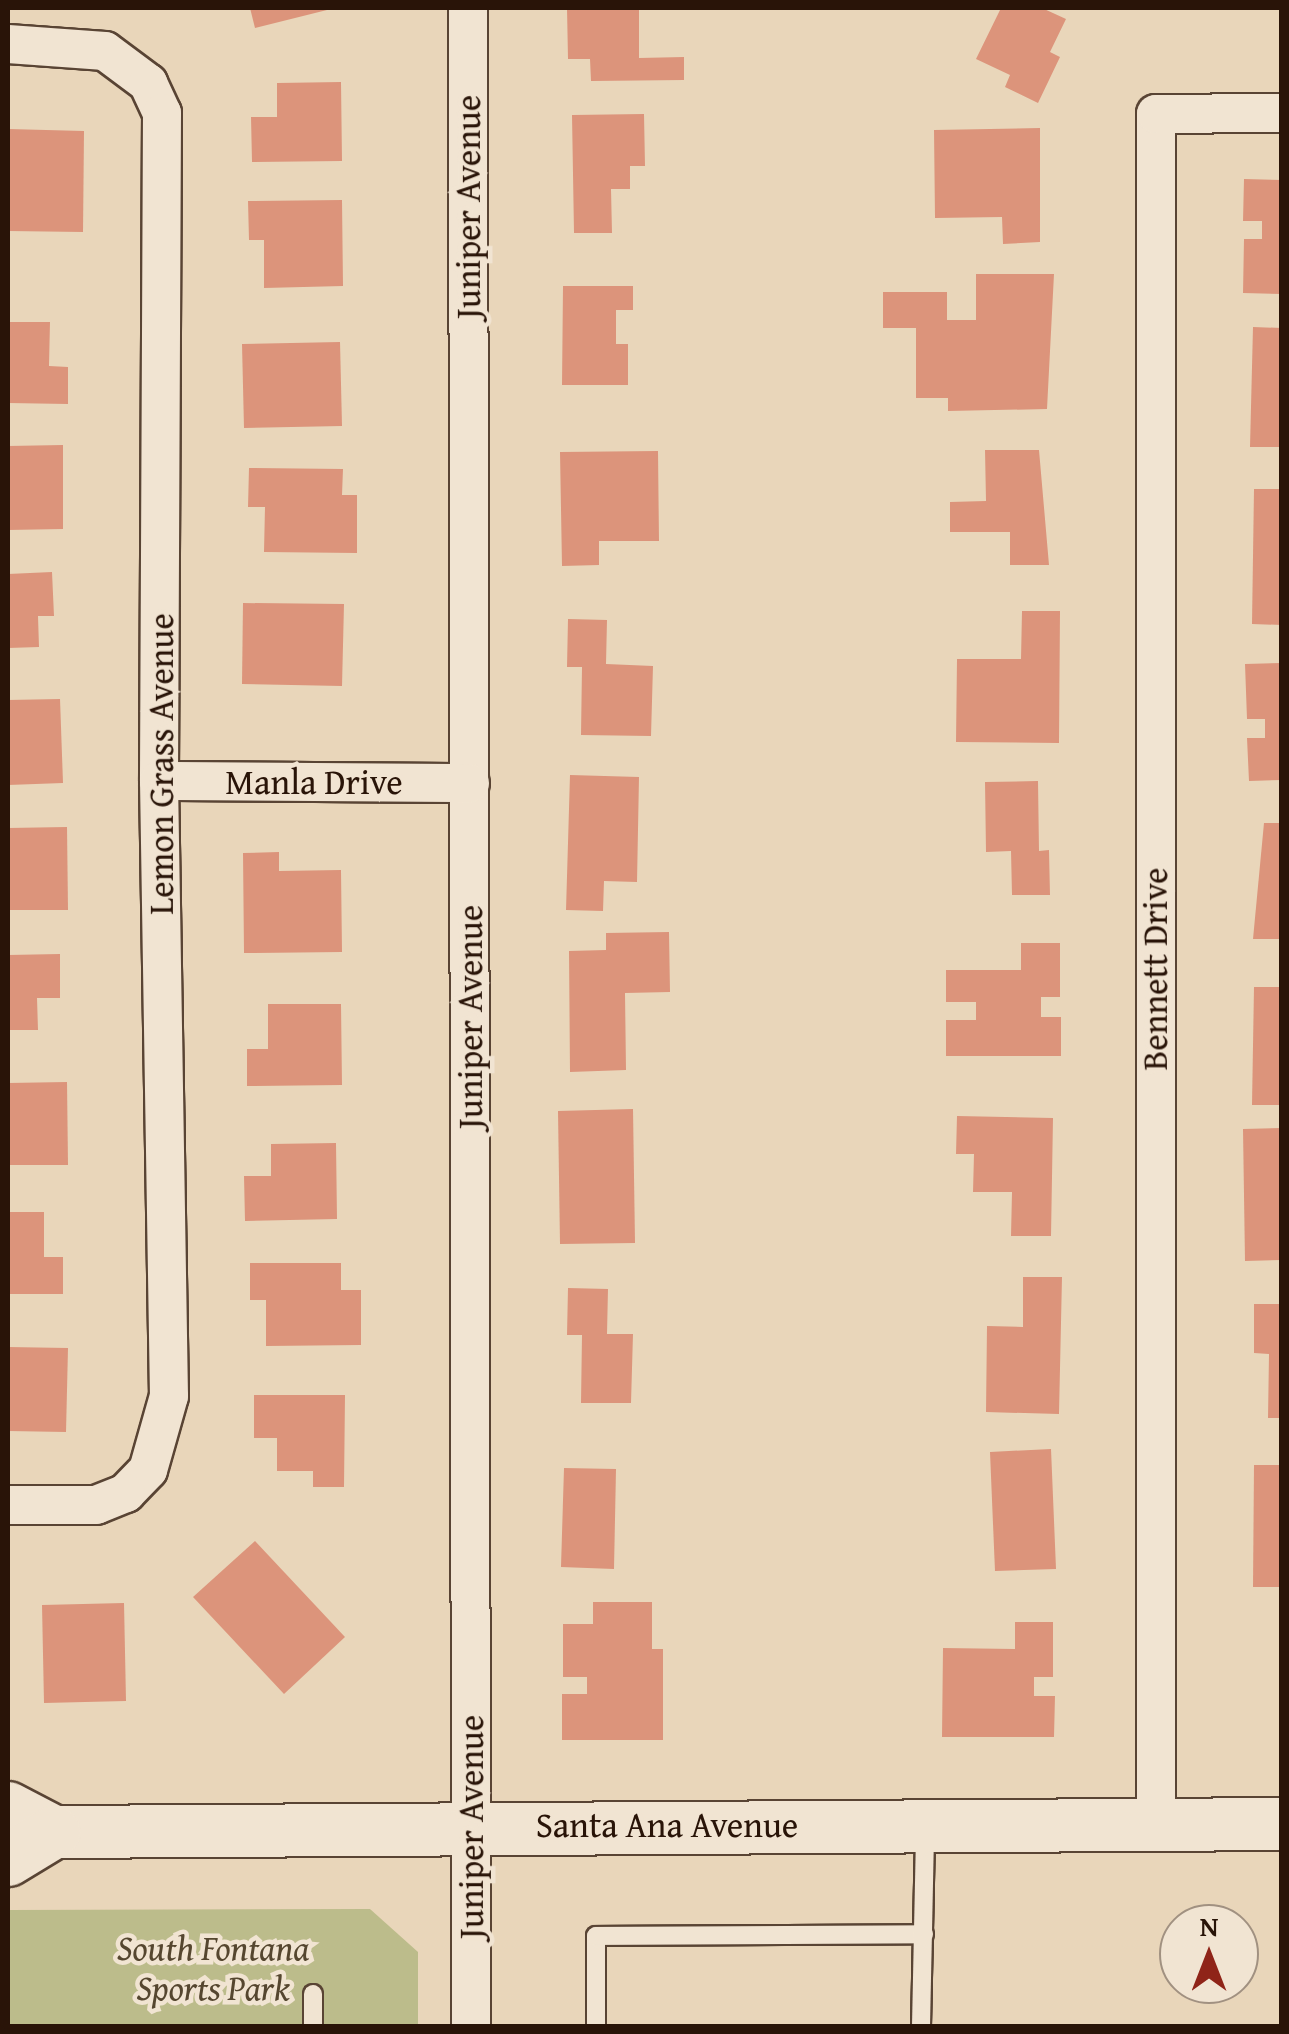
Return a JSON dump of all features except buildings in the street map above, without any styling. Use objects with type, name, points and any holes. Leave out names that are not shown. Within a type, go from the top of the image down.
[{"type":"street","name":"Juniper Avenue","points":[[468,8],[471,2026]]},
{"type":"street","name":"Lemon Grass Avenue","points":[[8,44],[71,43],[131,64],[162,112],[159,781],[169,1396],[148,1470],[126,1493],[96,1504],[8,1505]]},
{"type":"street","name":"Bennett Drive","points":[[1156,1823],[1156,114],[1282,113]]},
{"type":"street","name":"Manla Drive","points":[[159,781],[470,784]]},
{"type":"street","name":"Santa Ana Avenue","points":[[8,1808],[54,1832],[471,1826],[1282,1824]]},
{"type":"street","points":[[8,1860],[54,1832]]},
{"type":"lane","points":[[921,2026],[924,1824]]},
{"type":"lane","points":[[596,2026],[596,1936],[924,1934]]},
{"type":"lane","points":[[313,1994],[313,2026]]},
{"type":"green space","name":"South Fontana Sports Park","points":[[370,1909],[418,1952],[418,2026],[8,2026],[8,1910]]}]
